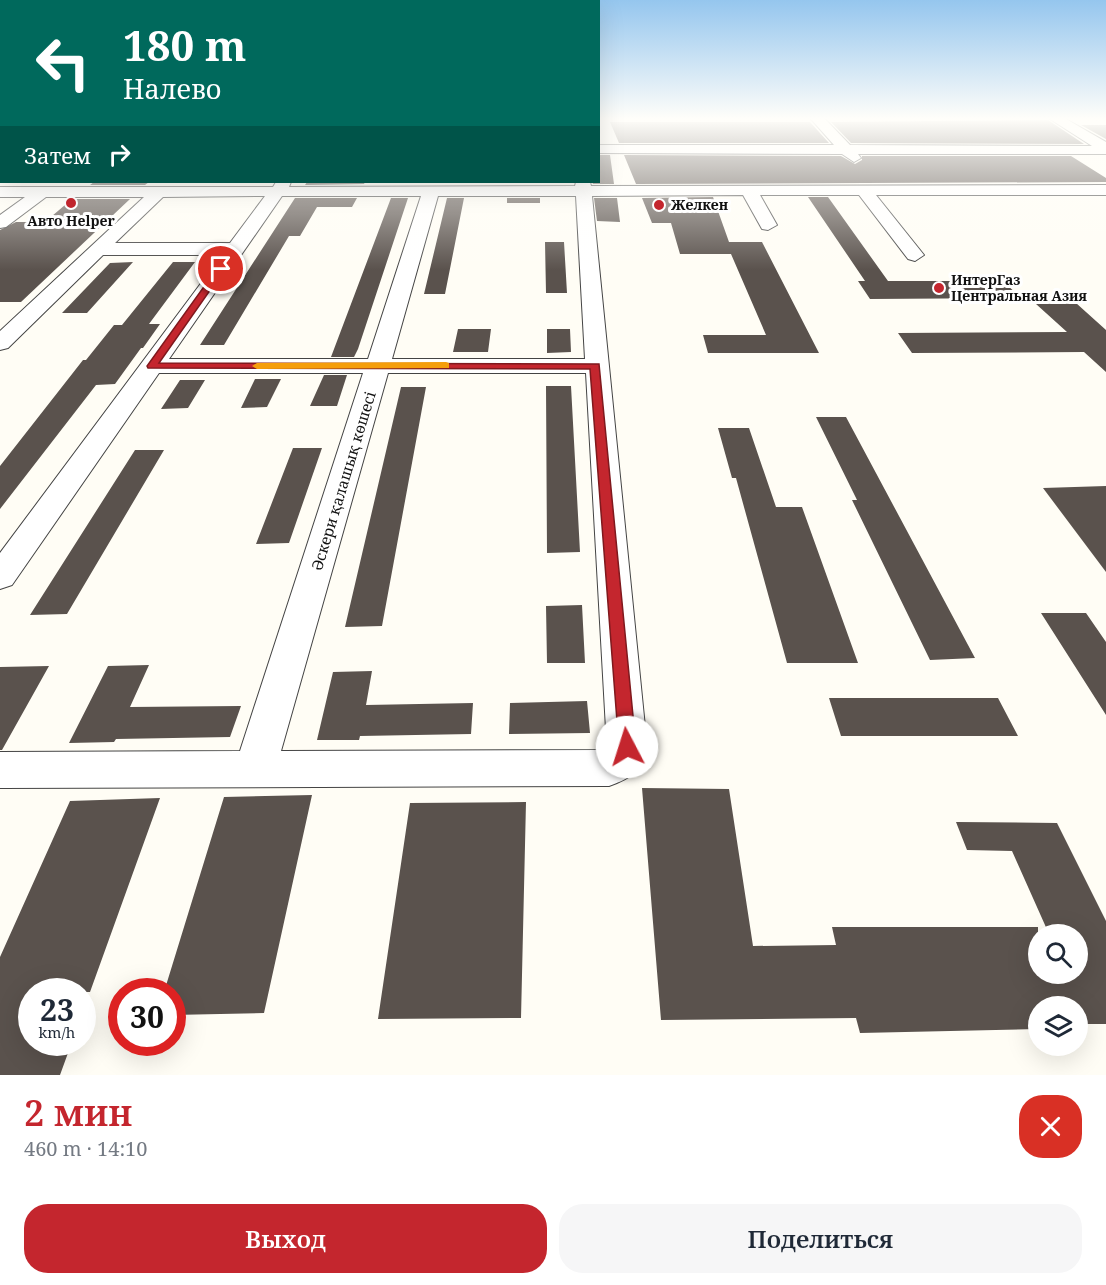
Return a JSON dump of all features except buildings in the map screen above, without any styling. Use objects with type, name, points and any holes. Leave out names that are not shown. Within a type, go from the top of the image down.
[{"type":"street","points":[[865,169],[885,191]]},
{"type":"street","points":[[0,223],[7,213],[55,183]]},
{"type":"street","points":[[0,192],[158,192],[280,187],[431,191],[583,186],[749,191],[1106,190]]},
{"type":"street","points":[[0,770],[254,771],[609,768],[622,760],[627,747],[595,366],[583,186]]},
{"type":"street","points":[[0,578],[15,536],[152,366],[280,187]]},
{"type":"street","points":[[863,190],[915,255]]},
{"type":"street","name":"Әскери қалашық көшесі","points":[[254,771],[380,365],[431,191]]},
{"type":"street","points":[[749,191],[768,225]]},
{"type":"street","points":[[0,343],[158,192]]},
{"type":"street","points":[[759,210],[779,210]]},
{"type":"street","points":[[99,249],[235,249]]},
{"type":"street","points":[[152,366],[595,366]]},
{"type":"slow traffic","points":[[257,366],[446,366]]},
{"type":"place","name":"Авто Helper","points":[[71,203]]},
{"type":"place","name":"Желкен","points":[[659,205]]},
{"type":"place","name":"ИнтерГаз Центральная Азия","points":[[939,288]]},
{"type":"route","points":[[221,269],[152,366],[595,366],[627,747]]}]
